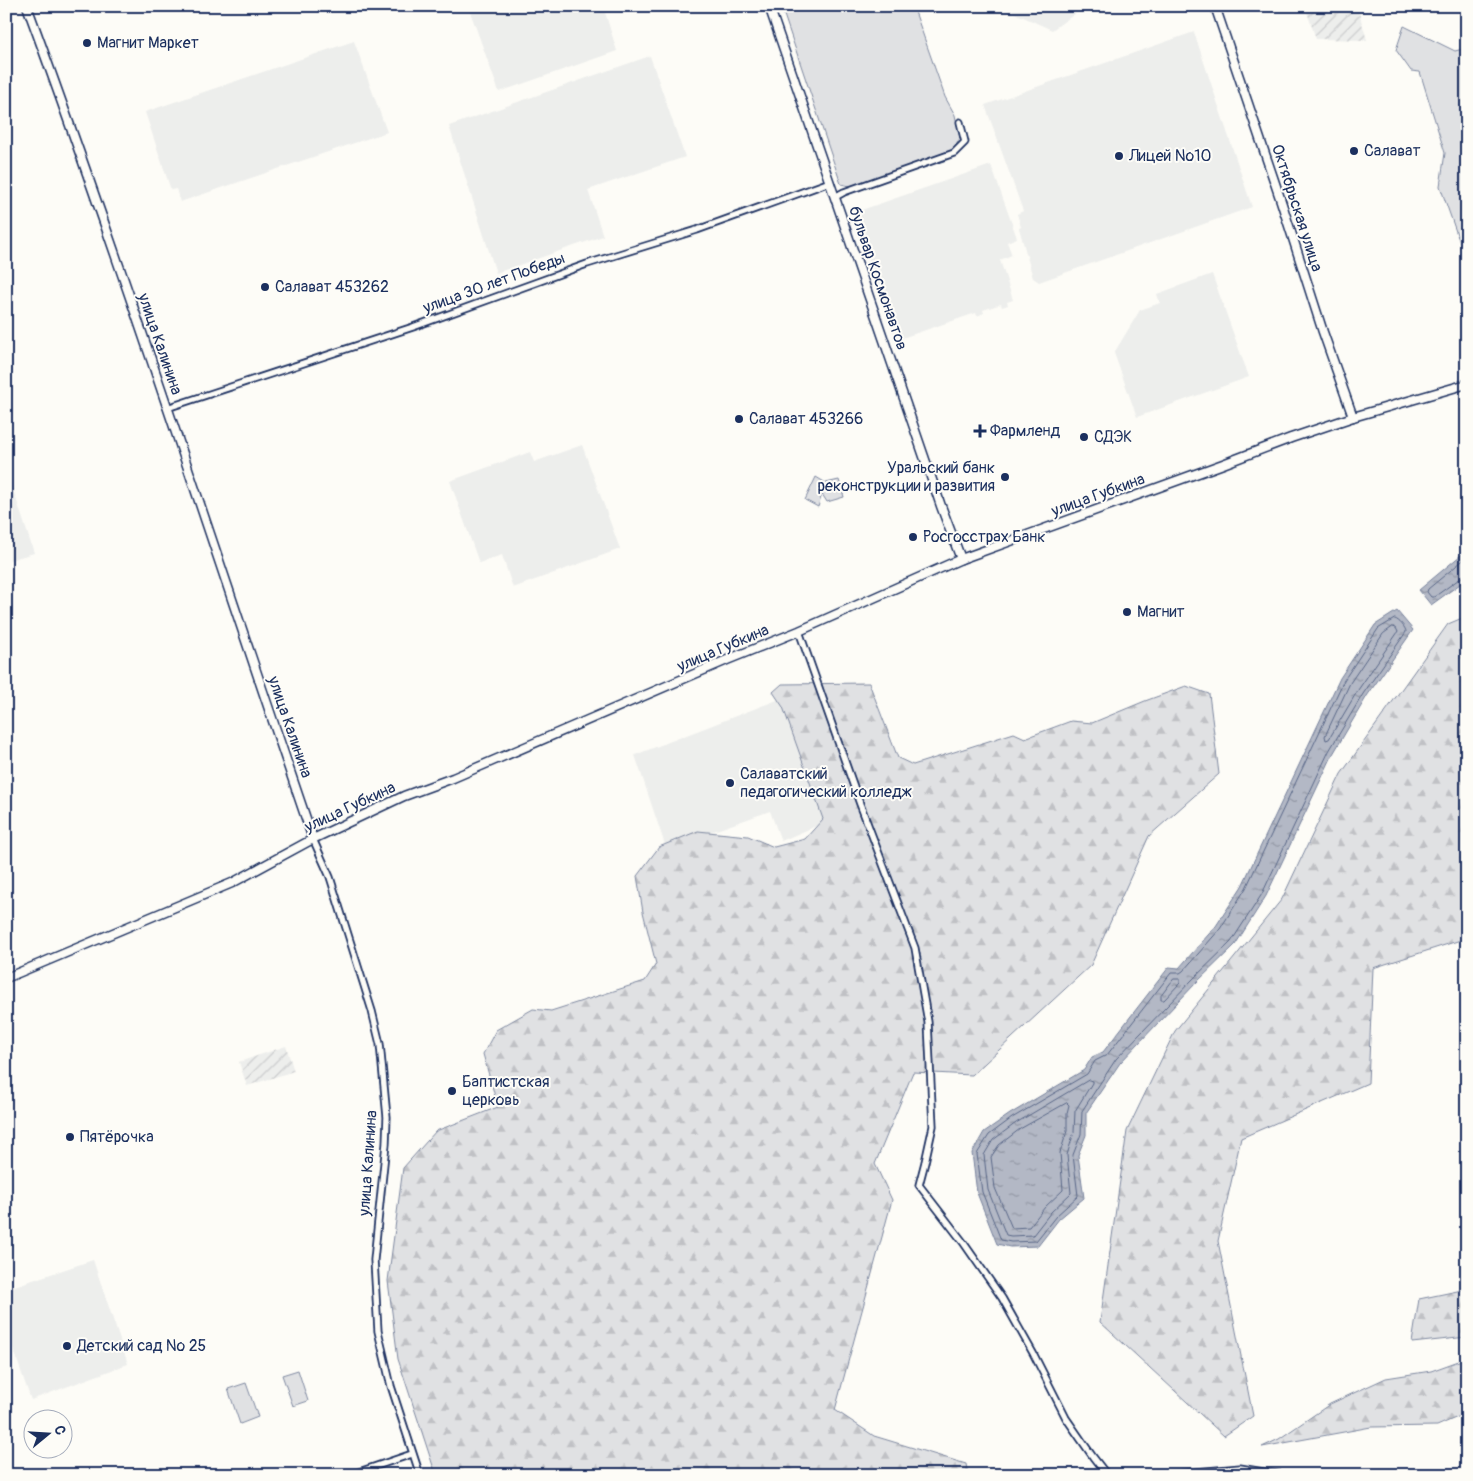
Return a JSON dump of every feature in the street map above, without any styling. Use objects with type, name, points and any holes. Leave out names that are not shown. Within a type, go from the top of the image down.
[{"type":"street","name":"улица Калинина","points":[[27,6],[69,122],[313,839],[330,877],[372,1011],[380,1044],[387,1117],[374,1260],[378,1331],[391,1386],[420,1475]]},
{"type":"street","name":"бульвар Космонавтов","points":[[769,6],[941,506],[961,559]]},
{"type":"street","name":"Октябрьская улица","points":[[1215,6],[1353,417]]},
{"type":"street","points":[[835,196],[954,153],[965,142],[960,122]]},
{"type":"street","name":"улица 30 лет Победы","points":[[167,408],[413,327],[587,264],[697,230],[830,182]]},
{"type":"street","name":"улица Губкина","points":[[6,978],[232,883],[313,839],[404,796],[453,778],[799,631],[961,559],[1291,438],[1353,417],[1467,384]]},
{"type":"street","points":[[799,631],[856,795],[915,948],[928,1022],[933,1126],[919,1185],[963,1242],[1002,1298],[1066,1418],[1102,1471],[1107,1475]]},
{"type":"street","points":[[350,1475],[412,1454]]},
{"type":"street","points":[[1162,1475],[1240,1468],[1283,1475]]},
{"type":"shaded area","points":[[468,6],[603,6],[617,51],[499,92]]},
{"type":"shaded area","points":[[1009,6],[1086,6],[1052,30],[1010,11]]},
{"type":"shaded area","points":[[1305,6],[1357,6],[1367,40],[1316,39]]},
{"type":"shaded area","name":"Лицей №10","points":[[1194,32],[1252,207],[1039,282],[1033,278],[1019,228],[1021,227],[1017,214],[1023,211],[985,105]]},
{"type":"shaded area","points":[[354,41],[387,132],[180,202],[176,189],[171,190],[145,112]]},
{"type":"shaded area","points":[[650,56],[685,157],[588,190],[603,236],[496,273],[449,126]]},
{"type":"shaded area","points":[[991,165],[1017,238],[1007,242],[1012,255],[1000,260],[1013,300],[1007,302],[1008,305],[1002,307],[1001,304],[983,310],[984,313],[977,316],[976,313],[896,340],[853,213]]},
{"type":"shaded area","points":[[1212,274],[1249,377],[1137,417],[1114,353],[1140,310],[1160,303],[1157,294]]},
{"type":"shaded area","points":[[582,445],[620,549],[513,588],[502,555],[479,563],[450,481],[530,452],[534,462]]},
{"type":"shaded area","points":[[6,468],[34,553],[6,561]]},
{"type":"shaded area","name":"Салаватский педагогический колледж","points":[[785,697],[828,821],[781,841],[770,811],[666,848],[635,755]]},
{"type":"shaded area","points":[[286,1046],[294,1071],[247,1086],[239,1062]]},
{"type":"shaded area","name":"Детский сад № 25","points":[[93,1260],[128,1364],[31,1400],[6,1328],[6,1289]]},
{"type":"green space","points":[[781,6],[913,6],[945,97],[955,115],[960,138],[954,149],[854,187],[841,184]]},
{"type":"green space","points":[[1404,26],[1455,51],[1467,48],[1467,263],[1440,186],[1445,153],[1420,72],[1411,71],[1396,50]]},
{"type":"green space","points":[[816,477],[826,483],[839,480],[844,497],[827,502],[822,494],[818,507],[805,500]]},
{"type":"green space","points":[[1467,616],[1467,938],[1373,968],[1368,1083],[1241,1138],[1218,1241],[1253,1416],[1224,1436],[1100,1322],[1127,1131],[1175,1031],[1282,899],[1341,774],[1448,624]]},
{"type":"green space","points":[[869,683],[898,758],[913,765],[1014,733],[1025,738],[1071,721],[1092,723],[1186,686],[1209,694],[1219,774],[1149,836],[1091,965],[972,1075],[913,1072],[875,1164],[892,1200],[835,1410],[874,1436],[966,1464],[968,1475],[436,1475],[398,1359],[388,1281],[403,1168],[436,1131],[498,1107],[483,1054],[496,1030],[533,1009],[551,1011],[645,981],[656,964],[643,912],[637,876],[659,847],[698,831],[748,836],[774,847],[805,839],[823,819],[783,707],[773,692],[782,684]]},
{"type":"green space","points":[[1467,1289],[1467,1337],[1412,1343],[1419,1299]]},
{"type":"green space","points":[[1467,1358],[1467,1413],[1437,1426],[1371,1427],[1262,1447],[1279,1439],[1330,1404],[1386,1378],[1431,1371]]},
{"type":"green space","points":[[298,1370],[308,1401],[293,1406],[282,1375]]},
{"type":"green space","points":[[246,1383],[258,1417],[240,1424],[228,1389]]},
{"type":"water","points":[[1467,550],[1467,579],[1431,605],[1419,590]]},
{"type":"water","points":[[1397,611],[1413,630],[1367,696],[1333,754],[1266,896],[1235,945],[1120,1063],[1086,1113],[1086,1135],[1078,1155],[1084,1198],[1059,1219],[1038,1246],[1010,1247],[997,1244],[977,1193],[972,1153],[984,1132],[1010,1114],[1084,1070],[1092,1057],[1103,1052],[1169,967],[1179,968],[1216,926],[1242,886],[1340,678],[1375,625]]},
{"type":"place","name":"Магнит Маркет","points":[[87,43]]},
{"type":"place","name":"Салават","points":[[1354,151]]},
{"type":"place","name":"Лицей №10","points":[[1119,156]]},
{"type":"place","name":"Салават 453262","points":[[265,287]]},
{"type":"place","name":"Салават 453266","points":[[739,419]]},
{"type":"place","name":"Фармленд","points":[[980,431]]},
{"type":"place","name":"СДЭК","points":[[1084,437]]},
{"type":"place","name":"Уральский банк реконструкции и развития","points":[[1005,477]]},
{"type":"place","name":"Росгосстрах Банк","points":[[913,537]]},
{"type":"place","name":"Магнит","points":[[1127,612]]},
{"type":"place","name":"Салаватский педагогический колледж","points":[[730,783]]},
{"type":"place","name":"Баптистская церковь","points":[[452,1091]]},
{"type":"place","name":"Пятёрочка","points":[[70,1137]]},
{"type":"place","name":"Детский сад № 25","points":[[67,1346]]}]
